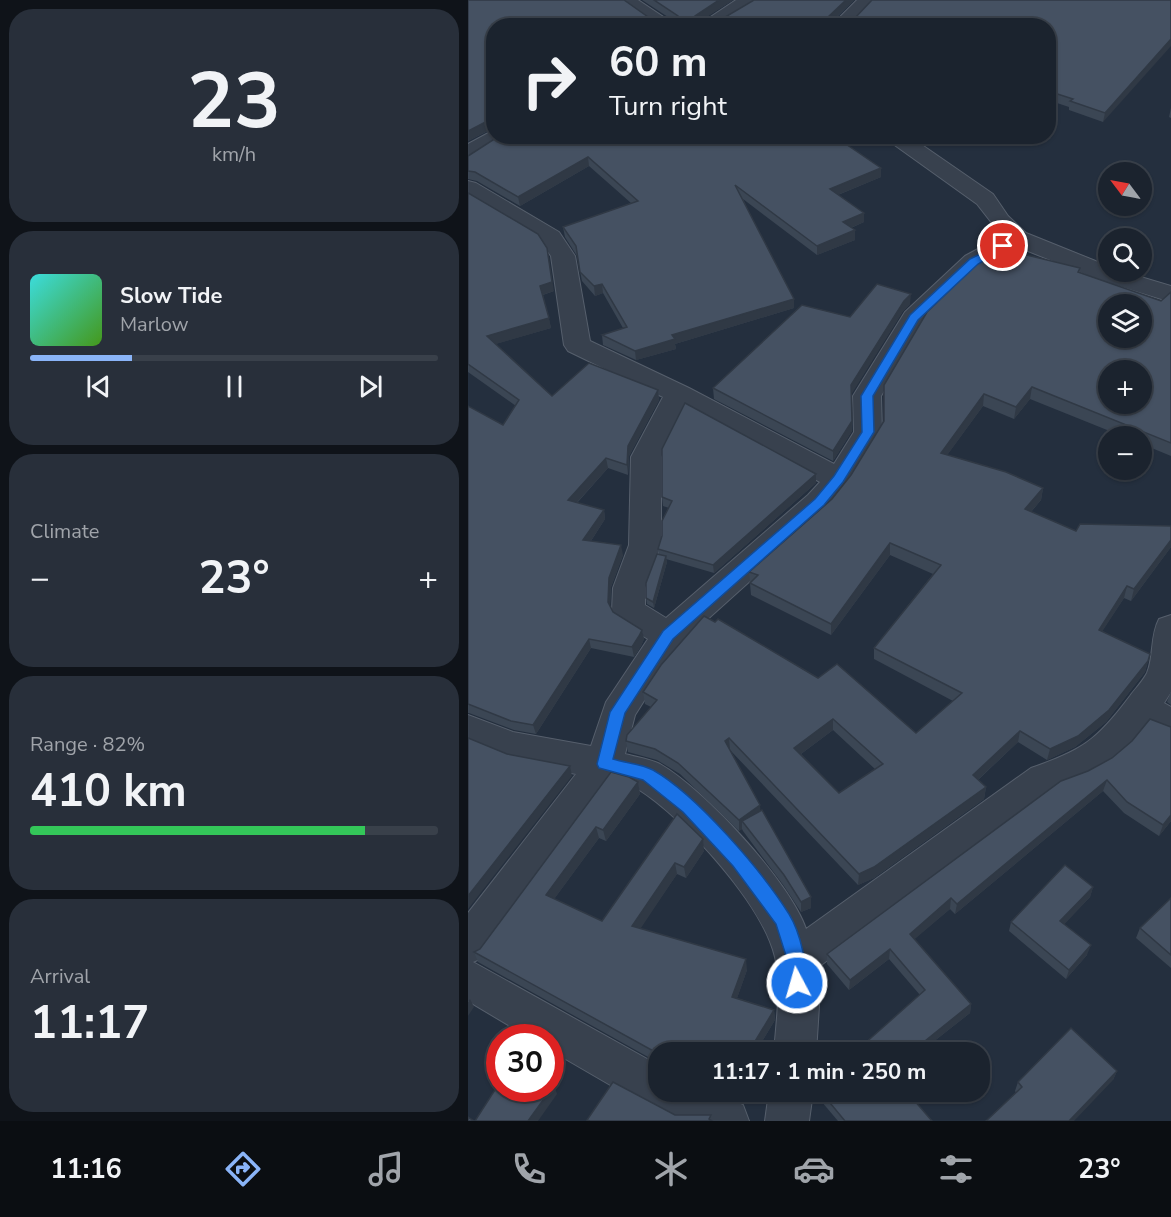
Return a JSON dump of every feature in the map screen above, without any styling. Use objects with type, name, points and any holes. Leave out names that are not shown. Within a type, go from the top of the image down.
[{"type":"street","points":[[625,0],[655,18]]},
{"type":"street","points":[[720,18],[750,0]]},
{"type":"street","points":[[849,18],[868,0]]},
{"type":"street","points":[[468,158],[475,149],[486,142]]},
{"type":"street","points":[[906,144],[985,199],[1000,221],[1017,238],[1109,275],[1171,294]]},
{"type":"street","points":[[468,188],[550,237],[562,256],[578,345],[679,394],[839,479]]},
{"type":"street","points":[[468,945],[604,764],[618,712],[668,635],[819,502],[839,479],[868,432],[867,396],[914,318],[974,261],[1017,238]]},
{"type":"street","points":[[668,635],[628,611],[628,599],[629,588],[645,545],[646,457],[679,394]]},
{"type":"street","points":[[796,959],[1044,780],[1074,769],[1157,716],[1171,628]]},
{"type":"street","points":[[468,729],[510,746],[604,764],[647,775],[688,807],[739,860],[783,920],[796,959],[798,1006],[796,1042]]},
{"type":"street","points":[[468,979],[648,1083]]},
{"type":"street","points":[[686,1102],[727,1121]]},
{"type":"street","points":[[787,1121],[790,1102]]},
{"type":"building","points":[[468,0],[624,0],[650,18],[486,18],[486,122],[468,131]]},
{"type":"building","points":[[654,0],[719,0],[695,18],[678,18]]},
{"type":"building","points":[[754,0],[846,0],[829,18],[724,18]]},
{"type":"building","points":[[872,0],[1171,0],[1171,39],[1105,113],[1070,101],[1073,99],[1056,94],[1056,18],[855,18]]},
{"type":"building","points":[[487,144],[846,144],[881,168],[830,189],[864,213],[843,222],[855,230],[817,246],[735,185],[794,299],[672,335],[675,339],[635,351],[602,335],[627,327],[602,284],[594,286],[580,272],[576,246],[563,227],[638,201],[588,157],[518,197],[475,172],[468,171],[468,156]]},
{"type":"building","points":[[468,193],[538,234],[547,248],[552,282],[540,286],[549,318],[487,336],[552,396],[589,363],[658,390],[628,446],[627,465],[606,458],[568,500],[604,510],[583,540],[621,545],[609,578],[608,602],[613,612],[642,630],[632,647],[589,639],[533,725],[511,721],[468,704],[468,406],[503,425],[519,400],[468,364]]},
{"type":"building","points":[[1002,249],[1080,268],[1078,272],[1098,279],[1098,282],[1107,282],[1141,294],[1098,294],[1098,348],[1152,348],[1152,298],[1161,301],[1171,292],[1171,443],[1152,435],[1152,426],[1129,426],[1099,414],[1152,414],[1152,360],[1098,360],[1098,414],[1032,387],[1016,407],[984,394],[941,453],[1006,472],[1043,488],[1025,509],[1076,531],[1080,524],[1171,526],[1171,540],[1134,589],[1127,586],[1099,630],[1150,654],[1148,661],[1109,710],[1078,736],[1050,749],[1020,731],[973,775],[986,787],[874,867],[859,874],[729,738],[725,741],[760,805],[739,820],[678,763],[655,749],[626,741],[627,735],[657,700],[643,692],[661,665],[704,616],[715,622],[718,619],[818,678],[837,664],[916,733],[962,693],[874,648],[941,565],[890,543],[831,624],[750,583],[758,575],[749,572],[832,499],[851,475],[884,421],[884,385],[927,312],[979,262]],"holes":[[[833,719],[883,764],[839,793],[794,748]]]},
{"type":"building","points":[[877,284],[911,294],[904,301],[851,385],[852,421],[833,451],[713,388],[802,305],[850,317]]},
{"type":"building","points":[[685,403],[816,474],[713,565],[658,549],[662,536],[662,521],[672,501],[662,497],[662,449]]},
{"type":"building","points":[[657,554],[666,556],[653,602],[646,598],[646,583]]},
{"type":"building","points":[[1150,719],[1171,727],[1171,815],[1163,825],[1127,802],[1107,780],[957,904],[951,898],[910,934],[971,1004],[924,1042],[866,1042],[925,990],[890,949],[850,980],[827,954],[1061,781],[1088,771],[1112,758],[1132,741]]},
{"type":"building","points":[[468,738],[507,754],[570,766],[468,896]]},
{"type":"building","points":[[611,772],[638,782],[603,830],[596,827],[546,895],[602,921],[677,814],[703,839],[684,867],[675,863],[632,926],[746,959],[732,997],[774,1010],[755,1042],[648,1042],[648,1048],[474,952],[480,949]]},
{"type":"building","points":[[762,810],[811,897],[801,902],[784,875],[742,821]]},
{"type":"building","points":[[1065,865],[1093,887],[1060,921],[1091,945],[1069,970],[1011,922]]},
{"type":"building","points":[[1171,898],[1171,955],[1140,928]]},
{"type":"building","points":[[1071,1028],[1117,1071],[1069,1121],[986,1121],[1022,1087],[1018,1082]]},
{"type":"building","points":[[613,1082],[675,1115],[711,1115],[709,1119],[712,1121],[590,1121],[587,1120]]},
{"type":"building","points":[[487,1102],[542,1102],[528,1121],[475,1121]]},
{"type":"building","points":[[829,1102],[916,1102],[932,1121],[845,1121]]},
{"type":"route","points":[[797,983],[796,959],[783,920],[739,860],[688,807],[647,775],[604,764],[618,712],[668,635],[819,502],[839,479],[868,432],[867,396],[914,318],[974,261],[1003,246]]}]
